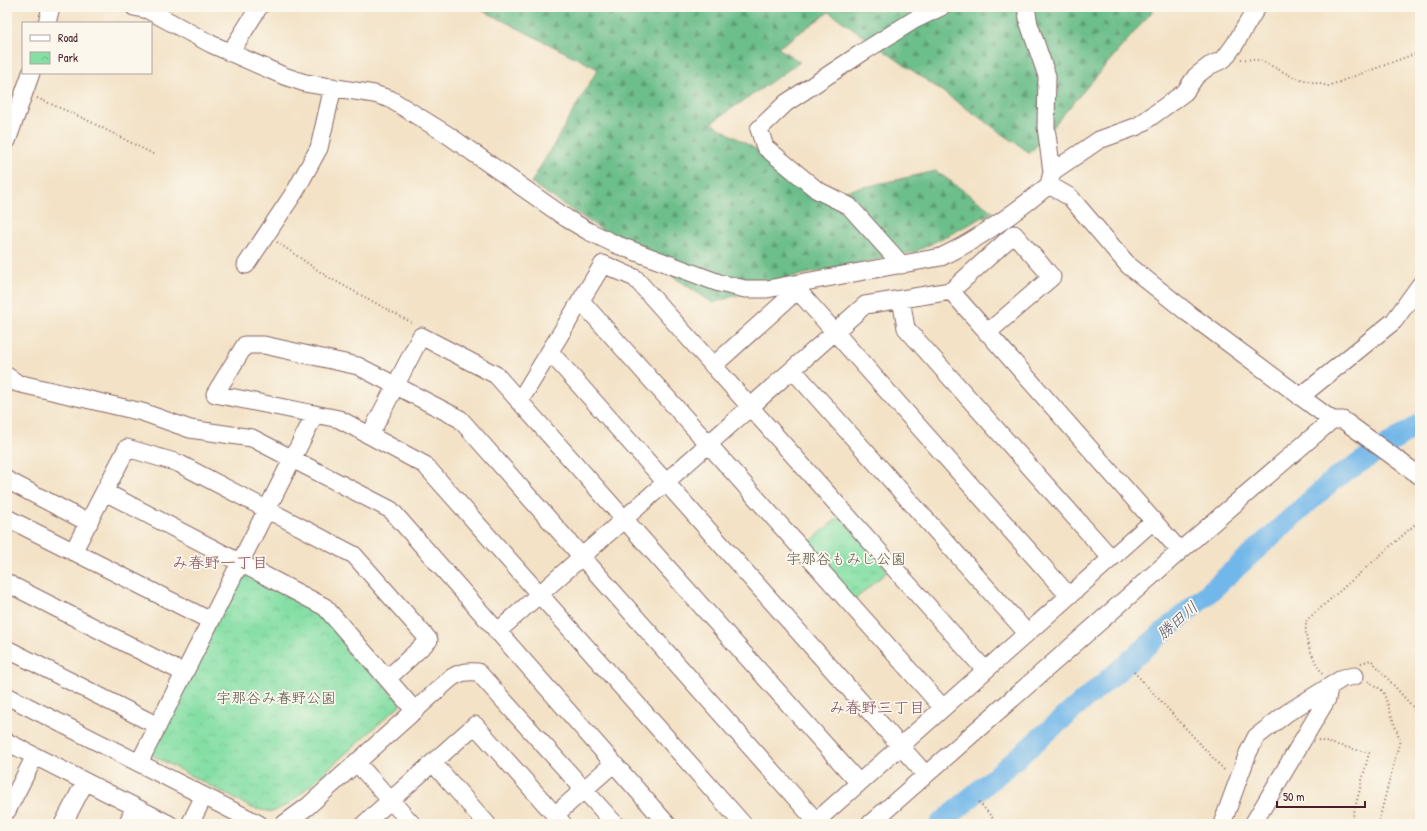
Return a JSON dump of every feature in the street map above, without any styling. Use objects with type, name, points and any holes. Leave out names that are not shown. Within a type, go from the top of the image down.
[{"type":"street","points":[[46,22],[52,7]]},
{"type":"street","points":[[134,7],[148,10],[230,53],[284,76],[305,83],[374,94],[390,99],[448,135],[588,231],[644,256],[719,283],[745,289],[767,289],[902,265],[941,257],[962,248],[1024,206],[1050,178],[1099,140],[1138,126],[1184,92],[1196,76],[1209,66],[1224,59],[1236,44],[1257,7]]},
{"type":"street","points":[[230,53],[259,7]]},
{"type":"street","points":[[902,265],[849,206],[817,190],[765,147],[759,129],[786,103],[914,20],[941,7]]},
{"type":"street","points":[[1026,7],[1028,24],[1047,76],[1046,128],[1050,178],[1070,197],[1128,265],[1188,313],[1300,397],[1332,420],[1343,420],[1356,431],[1420,476]]},
{"type":"street","points":[[7,141],[31,74]]},
{"type":"street","points":[[246,265],[296,190],[319,148],[333,87]]},
{"type":"street","points":[[497,632],[865,305],[951,291],[1014,234],[1052,277],[987,333]]},
{"type":"street","points":[[519,402],[603,264],[635,278],[985,670]]},
{"type":"street","points":[[1300,397],[1394,321],[1420,285]]},
{"type":"street","points":[[951,291],[1180,551]]},
{"type":"street","points":[[713,366],[792,295],[801,294],[1069,596]]},
{"type":"street","points":[[901,299],[906,328],[1111,558]]},
{"type":"street","points":[[581,301],[943,708]]},
{"type":"street","points":[[370,435],[421,336],[496,374],[519,402],[858,783]]},
{"type":"street","points":[[743,824],[425,465],[339,419],[215,394],[245,345],[264,345],[358,366],[460,419],[814,823],[1153,521]]},
{"type":"street","points":[[550,352],[926,775]]},
{"type":"street","points":[[792,370],[1027,633]]},
{"type":"street","points":[[7,376],[17,383],[142,412],[190,428],[252,438],[391,510],[667,824]]},
{"type":"street","points":[[139,763],[315,414]]},
{"type":"street","points":[[870,824],[1180,551],[1332,420]]},
{"type":"street","points":[[74,552],[127,448],[178,463],[354,556],[429,640],[387,679]]},
{"type":"street","points":[[7,480],[89,523]]},
{"type":"street","points":[[105,492],[325,607],[415,711]]},
{"type":"street","points":[[7,518],[211,621]]},
{"type":"street","points":[[7,583],[184,673]]},
{"type":"street","points":[[7,649],[158,726]]},
{"type":"street","points":[[284,824],[307,807],[458,673],[469,671],[478,672],[615,824]]},
{"type":"street","points":[[1222,824],[1236,783],[1256,737],[1287,713],[1328,693],[1350,677]]},
{"type":"street","points":[[1253,824],[1306,736],[1328,693]]},
{"type":"street","points":[[7,696],[258,824]]},
{"type":"street","points":[[364,824],[475,725],[559,820],[584,789],[614,764]]},
{"type":"street","points":[[7,742],[169,824]]},
{"type":"street","points":[[7,811],[35,756]]},
{"type":"street","points":[[356,762],[412,824]]},
{"type":"street","points":[[433,763],[487,824]]},
{"type":"street","points":[[64,824],[85,782]]},
{"type":"street","points":[[190,824],[204,796]]},
{"type":"street","points":[[127,824],[135,807]]},
{"type":"path","points":[[1224,59],[1260,60],[1293,77],[1328,86],[1420,52]]},
{"type":"path","points":[[24,93],[82,118],[155,155]]},
{"type":"path","points":[[266,234],[326,276],[423,329],[421,336]]},
{"type":"path","points":[[1328,693],[1306,642],[1305,629],[1307,620],[1420,520]]},
{"type":"path","points":[[1350,677],[1360,663],[1371,660],[1412,706],[1420,718]]},
{"type":"path","points":[[1134,672],[1236,783]]},
{"type":"path","points":[[1350,677],[1360,676],[1383,690],[1400,740],[1378,824]]},
{"type":"path","points":[[1306,736],[1369,753],[1351,824]]},
{"type":"path","points":[[979,802],[998,824]]},
{"type":"green space","points":[[476,7],[1156,7],[1030,153],[829,12],[778,48],[800,62],[711,123],[832,194],[936,171],[993,212],[915,252],[791,277],[713,303],[531,183],[598,69]]},
{"type":"green space","name":"宇那谷もみじ公園","points":[[840,516],[888,571],[853,601],[805,546]]},
{"type":"green space","name":"宇那谷み春野公園","points":[[241,573],[320,612],[401,704],[289,804],[272,812],[252,808],[148,753]]},
{"type":"waterway","name":"勝田川","points":[[940,824],[1204,597],[1333,480],[1420,424]]},
{"type":"district","name":"み春野一丁目","points":[[220,562]]},
{"type":"district","name":"み春野三丁目","points":[[877,707]]}]
